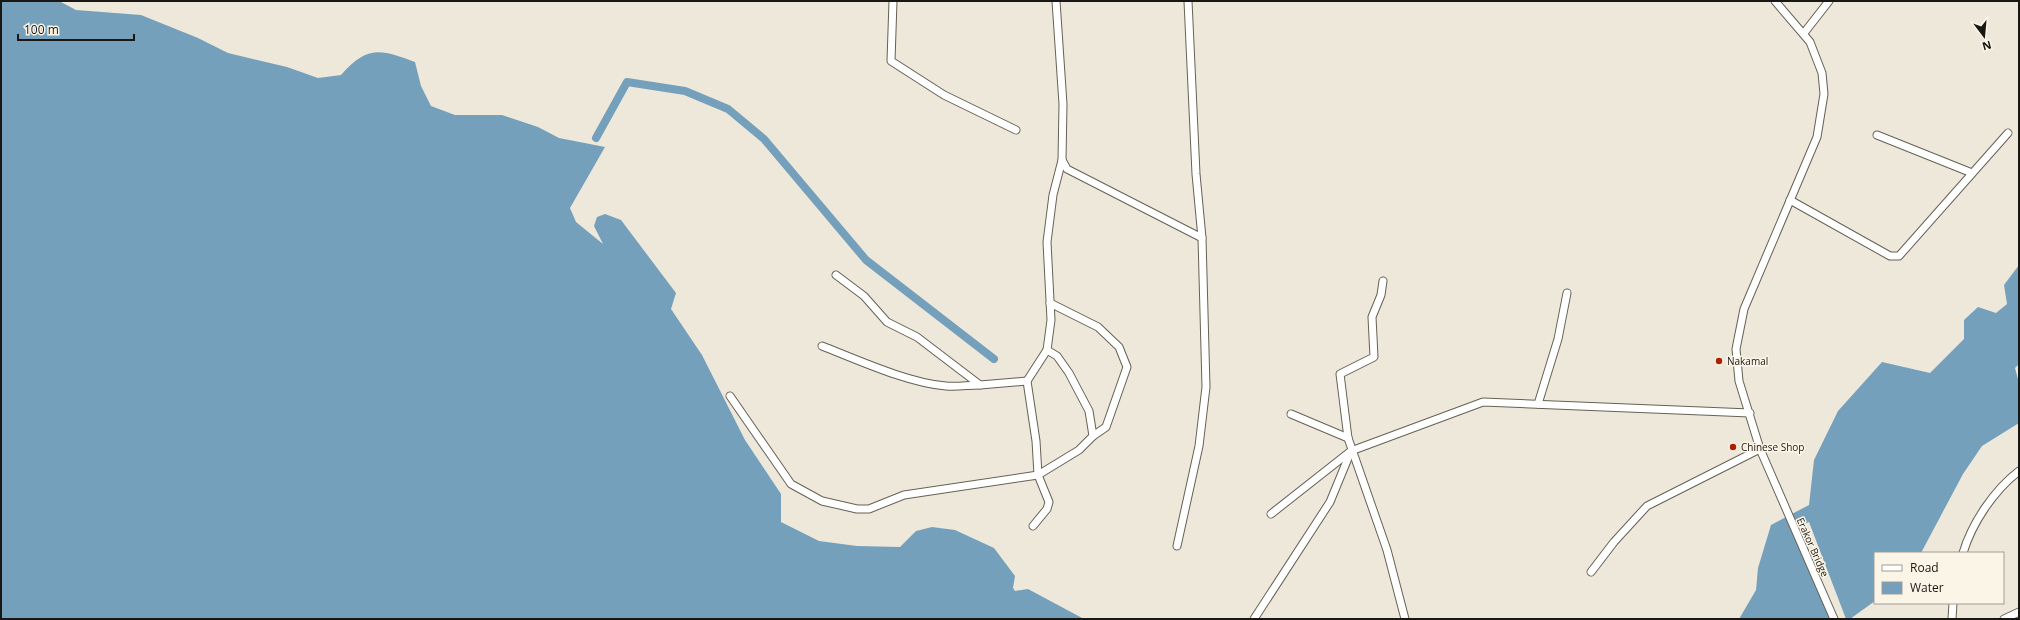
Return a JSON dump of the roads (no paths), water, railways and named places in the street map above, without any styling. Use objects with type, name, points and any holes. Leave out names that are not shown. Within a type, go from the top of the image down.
[{"type":"street","points":[[893,1],[891,61],[944,95],[1016,130]]},
{"type":"street","points":[[1033,526],[1047,509],[1049,502],[1038,475],[1036,441],[1027,382],[1047,350],[1051,320],[1047,242],[1052,195],[1062,160],[1063,104],[1056,1]]},
{"type":"street","points":[[1177,546],[1199,446],[1206,387],[1202,238],[1196,174],[1188,1]]},
{"type":"street","name":"Erakor Bridge","points":[[1776,1],[1781,5],[1810,42],[1820,66],[1824,94],[1818,137],[1744,309],[1738,331],[1736,349],[1737,370],[1760,449],[1834,619]]},
{"type":"street","points":[[1804,34],[1828,1]]},
{"type":"street","points":[[1790,200],[1888,255],[1897,257],[1903,253],[2008,133]]},
{"type":"street","points":[[1877,135],[1972,173]]},
{"type":"street","points":[[1062,160],[1067,169],[1202,238]]},
{"type":"street","points":[[836,275],[864,296],[887,322],[917,337],[980,384]]},
{"type":"street","points":[[1383,281],[1381,295],[1372,317],[1374,357],[1340,374],[1348,438],[1387,550],[1405,619]]},
{"type":"street","points":[[1538,404],[1558,339],[1567,293]]},
{"type":"street","points":[[730,396],[791,484],[822,501],[857,509],[869,509],[904,495],[1038,475],[1079,450],[1093,436],[1106,427],[1127,367],[1119,347],[1098,327],[1050,303]]},
{"type":"street","points":[[822,346],[873,366],[918,380],[946,386],[1027,382]]},
{"type":"street","points":[[1047,350],[1057,356],[1069,373],[1089,411],[1093,436]]},
{"type":"street","points":[[1271,514],[1352,451],[1483,402],[1750,413]]},
{"type":"street","points":[[1291,414],[1348,438]]},
{"type":"street","points":[[1591,572],[1646,506],[1760,449]]},
{"type":"street","points":[[1254,618],[1330,502],[1352,451]]},
{"type":"street","points":[[1963,552],[1981,515],[1993,498],[2019,471]]},
{"type":"street","points":[[1952,619],[1953,604]]},
{"type":"street","points":[[2004,619],[2019,612]]},
{"type":"water","points":[[1,1],[59,1],[76,10],[141,15],[198,38],[228,53],[287,67],[318,78],[341,75],[350,65],[367,54],[384,52],[393,54],[415,62],[421,86],[431,106],[455,115],[502,115],[538,127],[559,138],[605,147],[570,208],[576,222],[603,244],[594,226],[597,217],[605,214],[621,220],[676,293],[671,309],[702,355],[745,440],[781,494],[781,522],[819,541],[857,546],[900,547],[916,531],[932,527],[955,530],[994,548],[1015,576],[1013,588],[1015,591],[1028,589],[1084,619],[1,619]]},
{"type":"water","points":[[2019,265],[2019,364],[2015,368],[2019,383],[2019,423],[1982,446],[1963,474],[1922,552],[1874,552],[1874,602],[1850,619],[1739,619],[1756,590],[1758,568],[1771,525],[1809,505],[1814,460],[1838,411],[1882,362],[1930,373],[1964,339],[1964,320],[1978,307],[1996,313],[2007,304],[2004,285]]},
{"type":"waterway","points":[[596,138],[627,82],[685,91],[728,109],[764,139],[866,260],[994,359]]},
{"type":"place","name":"Nakamal","points":[[1719,361]]},
{"type":"place","name":"Chinese Shop","points":[[1733,447]]}]
